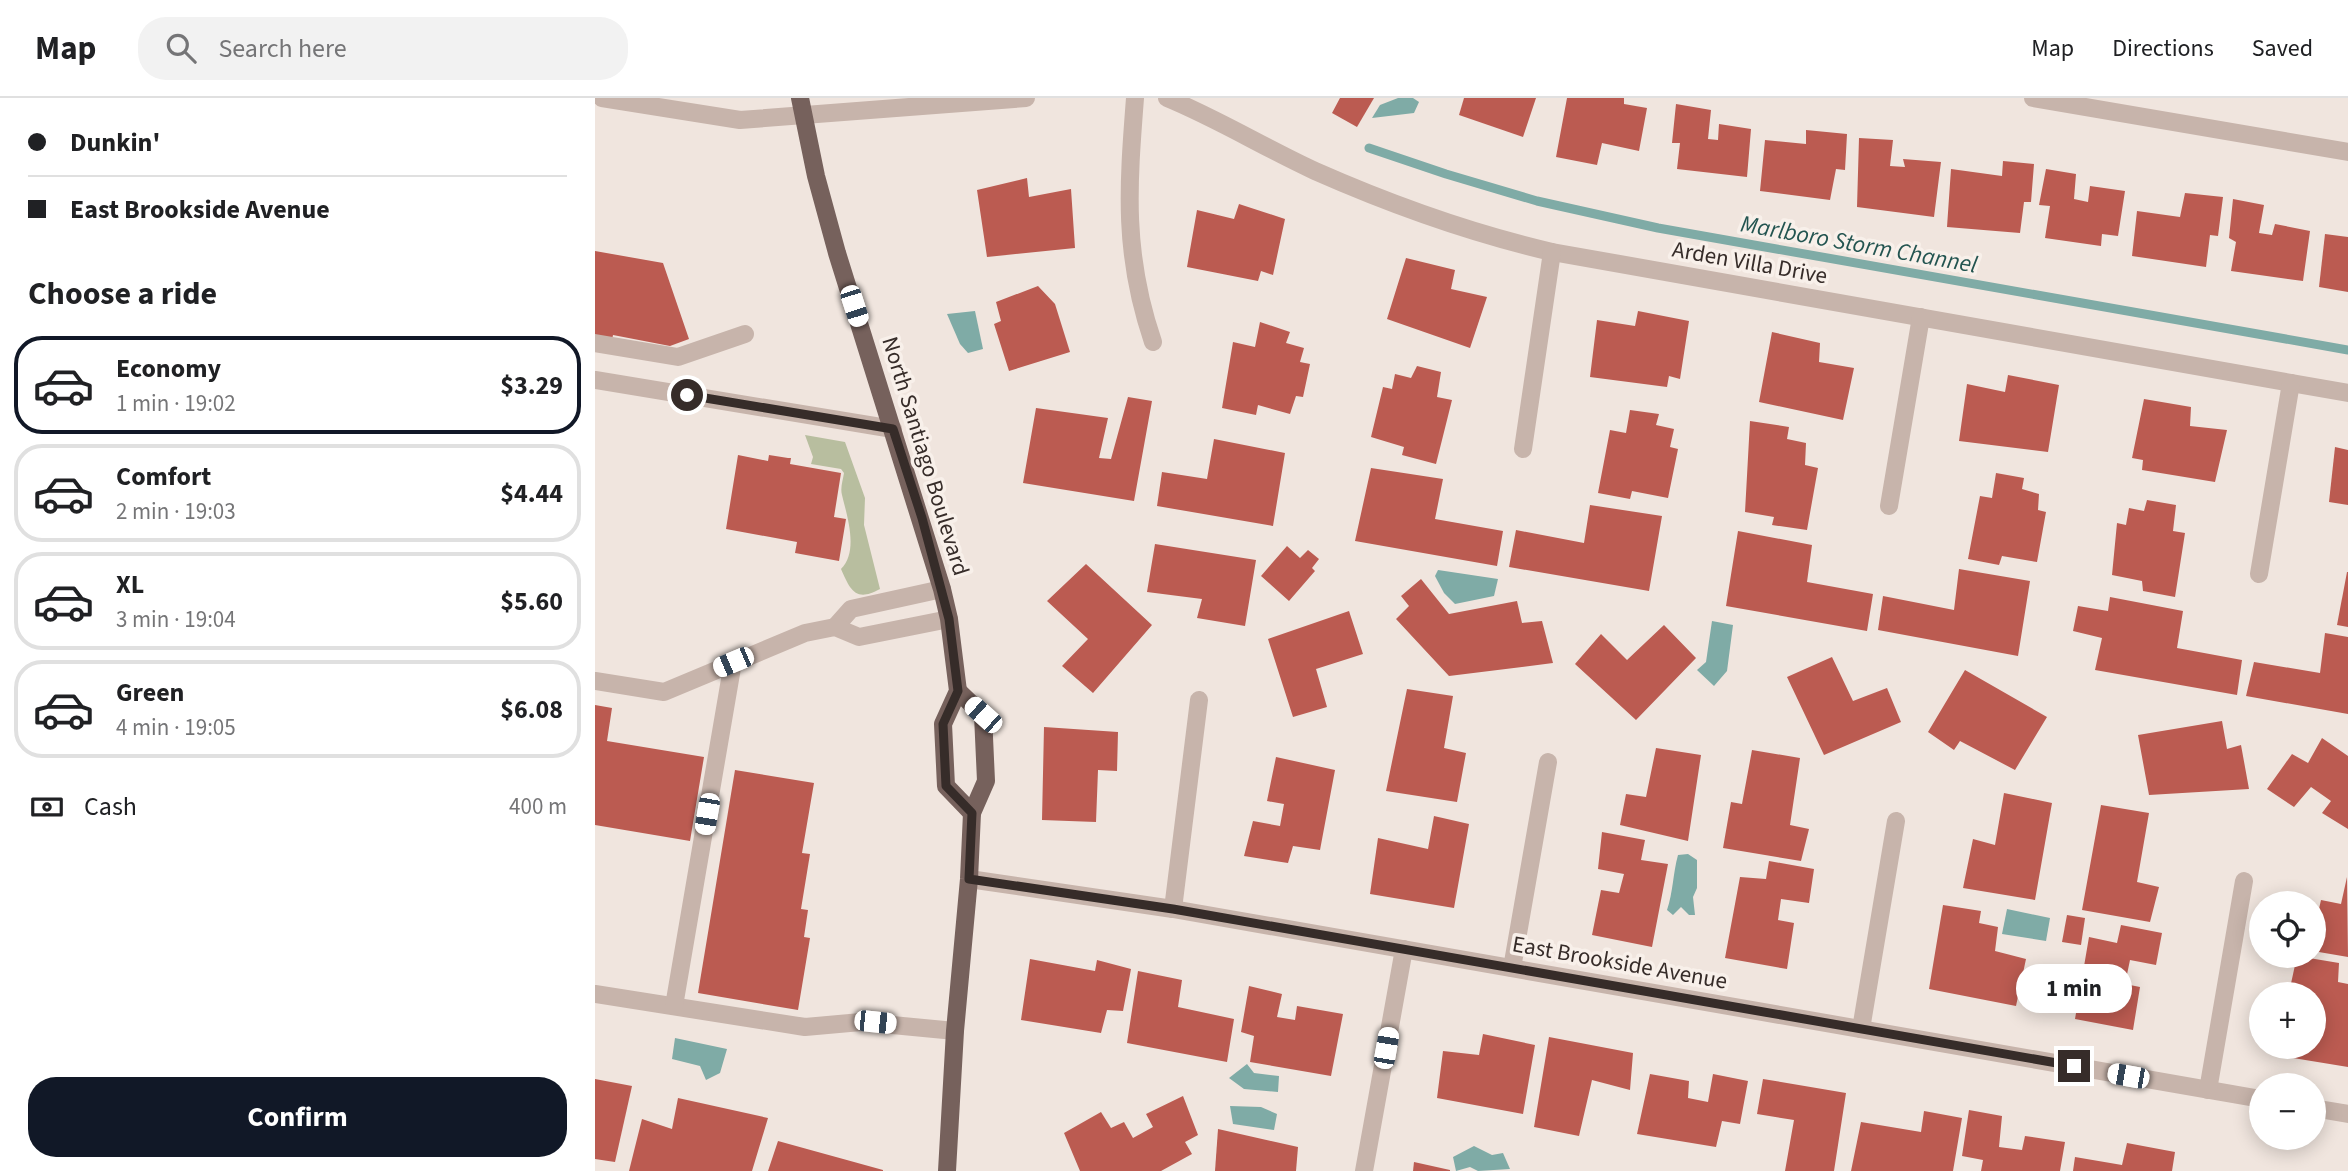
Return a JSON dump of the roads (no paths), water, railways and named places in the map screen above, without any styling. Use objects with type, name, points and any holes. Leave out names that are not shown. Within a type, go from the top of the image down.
[{"type":"main road","name":"North Santiago Boulevard","points":[[801,107],[837,253],[942,589],[949,619],[958,691]]},
{"type":"main road","points":[[947,1171],[972,813],[986,782],[983,715],[958,691],[943,724],[946,786],[972,813]]},
{"type":"street","points":[[602,98],[740,120],[801,107],[1026,98]]},
{"type":"street","points":[[1135,98],[1128,188],[1129,222],[1139,295],[1153,342]]},
{"type":"street","name":"Arden Villa Drive","points":[[1167,98],[1316,171],[1494,238],[1552,252],[2348,393]]},
{"type":"street","points":[[2033,98],[2348,152]]},
{"type":"street","points":[[1523,449],[1552,252]]},
{"type":"street","points":[[1888,506],[1920,317]]},
{"type":"street","points":[[595,343],[678,357],[745,334]]},
{"type":"street","points":[[595,380],[893,429]]},
{"type":"street","points":[[2259,574],[2291,383]]},
{"type":"street","points":[[595,681],[664,692],[797,636],[835,627],[851,609],[942,589]]},
{"type":"street","points":[[835,627],[859,637],[949,619]]},
{"type":"street","points":[[674,1006],[733,662]]},
{"type":"street","points":[[1173,909],[1199,700]]},
{"type":"street","points":[[1512,968],[1548,762]]},
{"type":"street","points":[[1861,1029],[1896,821]]},
{"type":"street","name":"East Brookside Avenue","points":[[969,879],[1173,909],[2249,1097]]},
{"type":"street","points":[[2208,1090],[2244,881]]},
{"type":"street","points":[[1364,1171],[1404,949]]},
{"type":"street","points":[[595,994],[805,1027],[861,1022],[955,1031]]},
{"type":"street","points":[[2326,1110],[2348,1114]]},
{"type":"water","points":[[1398,98],[1413,98],[1419,102],[1414,113],[1372,118],[1380,105]]},
{"type":"water","points":[[975,311],[983,349],[968,353],[960,344],[947,314]]},
{"type":"water","points":[[1438,570],[1498,579],[1494,596],[1455,604],[1444,593],[1435,576]]},
{"type":"water","points":[[1712,621],[1733,625],[1727,671],[1714,686],[1697,670],[1706,662]]},
{"type":"water","points":[[1688,854],[1697,860],[1697,888],[1693,897],[1695,915],[1689,915],[1681,907],[1673,915],[1667,910],[1678,855]]},
{"type":"water","points":[[2007,909],[2050,918],[2046,941],[2002,934]]},
{"type":"water","points":[[675,1038],[727,1049],[720,1073],[706,1080],[700,1066],[672,1059]]},
{"type":"water","points":[[1247,1064],[1254,1073],[1279,1076],[1278,1092],[1244,1089],[1229,1078]]},
{"type":"water","points":[[1230,1106],[1261,1107],[1277,1114],[1274,1130],[1233,1124]]},
{"type":"water","points":[[1474,1146],[1492,1155],[1503,1153],[1510,1169],[1478,1171],[1470,1167],[1456,1171],[1453,1157]]},
{"type":"waterway","name":"Marlboro Storm Channel","points":[[1369,148],[1537,201],[1658,228],[2348,350]]}]
